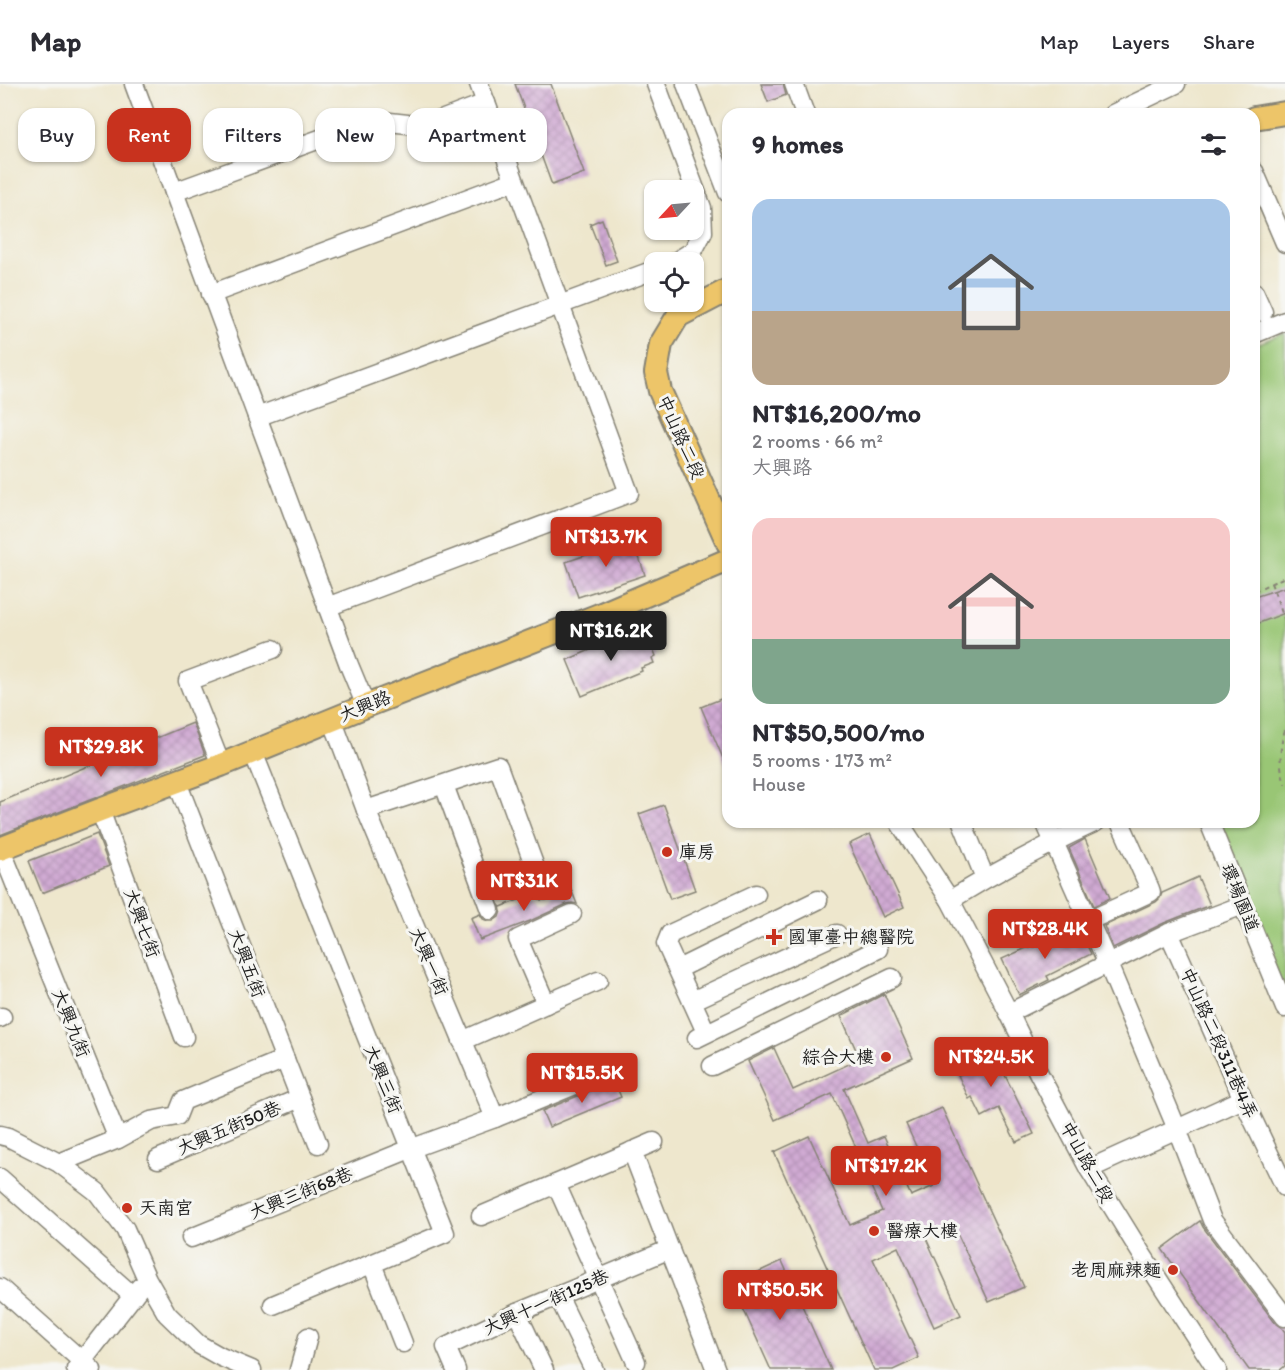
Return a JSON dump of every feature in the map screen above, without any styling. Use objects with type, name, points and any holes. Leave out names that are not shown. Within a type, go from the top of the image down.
[{"type":"main road","points":[[1260,117],[1285,113]]},
{"type":"main road","name":"中山路二段","points":[[722,293],[678,316],[661,344],[656,373],[660,391],[722,530]]},
{"type":"main road","name":"大興路","points":[[1,849],[222,765],[332,719],[599,615],[722,563]]},
{"type":"street","points":[[134,84],[327,607],[366,706]]},
{"type":"street","points":[[327,607],[629,493],[479,84]]},
{"type":"street","points":[[656,84],[702,208],[703,232],[691,252]]},
{"type":"street","points":[[686,84],[722,177]]},
{"type":"street","points":[[794,84],[803,108]]},
{"type":"street","points":[[1126,108],[1176,84]]},
{"type":"street","points":[[174,192],[372,120],[425,126],[486,103]]},
{"type":"street","points":[[211,294],[514,181]]},
{"type":"street","points":[[1260,187],[1284,239]]},
{"type":"street","points":[[257,417],[644,274]]},
{"type":"street","points":[[1260,305],[1263,312]]},
{"type":"street","points":[[1260,331],[1285,321]]},
{"type":"street","points":[[222,765],[188,681],[273,649]]},
{"type":"street","name":"大興一街","points":[[332,719],[366,810],[495,1118]]},
{"type":"street","name":"大興三街","points":[[253,752],[445,1233],[273,1305]]},
{"type":"street","points":[[366,810],[498,766],[543,889]]},
{"type":"street","name":"大興五街","points":[[177,782],[318,1144]]},
{"type":"street","points":[[444,785],[490,910]]},
{"type":"street","name":"大興七街","points":[[100,810],[184,1037]]},
{"type":"street","name":"中山路二段","points":[[903,828],[950,900],[1089,1168],[1217,1370]]},
{"type":"street","points":[[965,828],[986,878]]},
{"type":"street","points":[[1047,828],[1108,964],[1177,1129],[1212,1220],[1285,1317]]},
{"type":"street","points":[[950,900],[986,878],[1083,828]]},
{"type":"street","points":[[1088,921],[1151,892],[1123,828]]},
{"type":"street","name":"環場園道","points":[[1211,828],[1285,1008]]},
{"type":"street","name":"大興九街","points":[[1,849],[118,1139]]},
{"type":"street","points":[[756,894],[670,934],[666,944],[692,1001],[702,1035],[878,949]]},
{"type":"street","points":[[678,969],[818,900]]},
{"type":"street","points":[[1009,1013],[1170,933],[1243,904]]},
{"type":"street","points":[[546,1004],[518,939],[572,914]]},
{"type":"street","name":"中山路二段311巷4弄","points":[[1170,933],[1243,1099],[1285,1187]]},
{"type":"street","points":[[692,1001],[837,934]]},
{"type":"street","points":[[712,1066],[892,978]]},
{"type":"street","points":[[462,1041],[598,981]]},
{"type":"street","points":[[192,1144],[177,1116],[183,1101],[285,1059]]},
{"type":"street","points":[[410,1149],[495,1118],[621,1066]]},
{"type":"street","name":"大興五街50巷","points":[[158,1159],[300,1098]]},
{"type":"street","points":[[1089,1168],[1243,1099]]},
{"type":"street","points":[[59,1163],[118,1139],[151,1121],[177,1116]]},
{"type":"street","points":[[3,1140],[59,1163],[97,1192],[125,1228],[147,1279],[166,1314],[198,1344],[252,1370]]},
{"type":"street","points":[[481,1216],[654,1142]]},
{"type":"street","name":"大興三街68巷","points":[[191,1238],[410,1149]]},
{"type":"street","points":[[632,1151],[716,1370]]},
{"type":"street","points":[[0,1178],[133,1296]]},
{"type":"street","points":[[556,1184],[636,1362]]},
{"type":"street","name":"大興十一街125巷","points":[[456,1370],[446,1347],[517,1313],[670,1249]]},
{"type":"street","points":[[372,1264],[403,1343]]},
{"type":"street","points":[[0,1288],[83,1367],[147,1279]]},
{"type":"street","points":[[558,1296],[594,1370]]},
{"type":"street","points":[[517,1313],[544,1370]]},
{"type":"street","points":[[299,1370],[308,1337]]},
{"type":"path","points":[[1260,588],[1285,578]]},
{"type":"path","points":[[1271,583],[1285,621]]},
{"type":"path","points":[[1285,730],[1280,751],[1281,771],[1285,784]]},
{"type":"green space","points":[[1285,333],[1285,996],[1215,828],[1260,828],[1260,343]]},
{"type":"building","points":[[515,84],[551,84],[584,173],[552,185],[544,162],[547,162],[547,108],[524,108]]},
{"type":"building","points":[[761,84],[783,84],[786,95],[768,102]]},
{"type":"building","points":[[602,219],[617,261],[606,265],[590,224]]},
{"type":"building","points":[[633,539],[645,575],[578,597],[566,562]]},
{"type":"building","points":[[1285,587],[1285,613],[1260,623],[1260,595]]},
{"type":"building","points":[[646,632],[656,656],[652,658],[654,663],[641,668],[642,671],[582,696],[567,660],[627,634],[629,639]]},
{"type":"building","points":[[722,698],[722,756],[701,707]]},
{"type":"building","points":[[193,723],[205,755],[0,835],[0,802]]},
{"type":"building","name":"庫房","points":[[664,805],[695,890],[670,899],[639,814]]},
{"type":"building","points":[[97,834],[109,866],[42,893],[29,861]]},
{"type":"building","points":[[870,834],[904,907],[883,917],[849,844]]},
{"type":"building","points":[[1085,839],[1110,898],[1094,906],[1069,848]]},
{"type":"building","points":[[1198,877],[1210,905],[1164,923],[1113,948],[1104,926],[1156,902],[1162,893]]},
{"type":"building","points":[[568,882],[577,904],[567,904],[480,940],[471,918],[480,914],[483,919],[493,921],[499,917],[500,906],[533,894],[541,900],[546,900],[552,896],[554,888]]},
{"type":"building","points":[[1078,927],[1091,954],[1047,976],[1049,980],[1019,995],[1002,959]]},
{"type":"building","name":"醫療大樓","points":[[884,994],[913,1058],[844,1089],[868,1143],[884,1136],[911,1196],[934,1186],[906,1124],[942,1108],[1024,1287],[989,1302],[953,1224],[925,1236],[961,1315],[934,1327],[898,1247],[873,1259],[919,1358],[893,1370],[874,1370],[774,1152],[809,1136],[850,1225],[882,1211],[832,1094],[775,1120],[748,1061],[774,1048],[793,1090],[860,1059],[841,1016]]},
{"type":"building","points":[[979,1040],[987,1057],[994,1053],[1034,1134],[1016,1142],[999,1108],[982,1117],[972,1097],[969,1099],[958,1075],[963,1073],[953,1053]]},
{"type":"building","points":[[614,1081],[621,1097],[549,1127],[542,1111]]},
{"type":"building","points":[[1200,1221],[1276,1324],[1285,1332],[1285,1366],[1280,1370],[1249,1370],[1162,1249]]},
{"type":"building","points":[[782,1261],[831,1370],[771,1370],[732,1284]]},
{"type":"place","name":"庫房","points":[[667,852]]},
{"type":"place","name":"國軍臺中總醫院","points":[[774,937]]},
{"type":"place","name":"綜合大樓","points":[[886,1057]]},
{"type":"place","name":"天南宮","points":[[127,1208]]},
{"type":"place","name":"醫療大樓","points":[[874,1231]]},
{"type":"place","name":"老周麻辣麵","points":[[1173,1270]]}]
